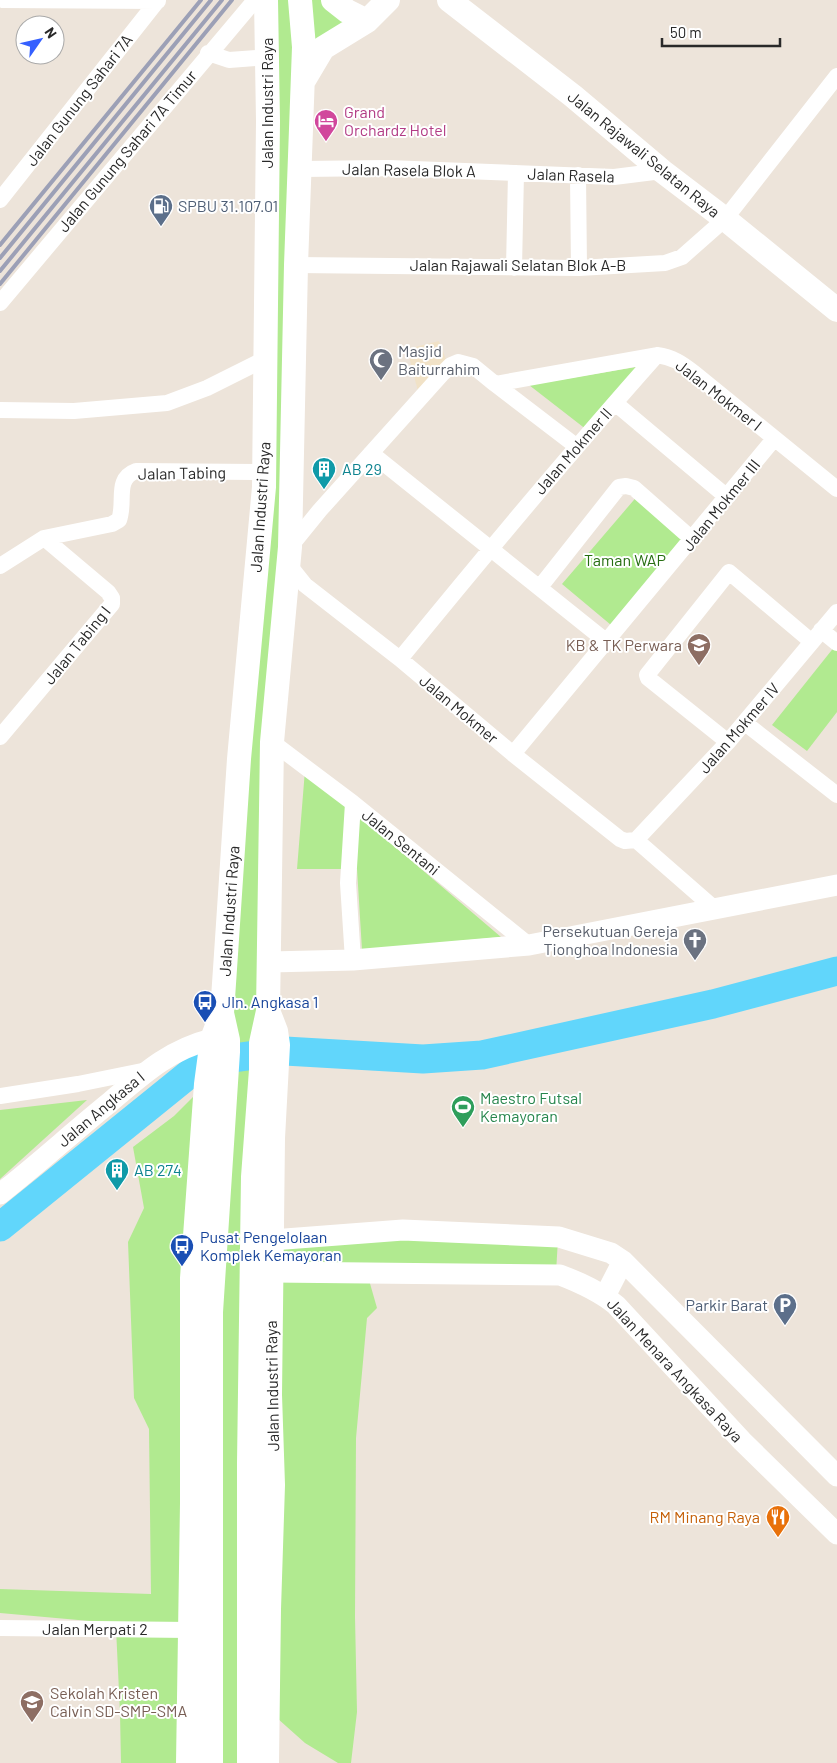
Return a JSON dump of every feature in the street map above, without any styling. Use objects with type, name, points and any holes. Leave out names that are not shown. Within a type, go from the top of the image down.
[{"type":"main road","name":"Jalan Industri Raya","points":[[188,1763],[200,1630],[211,1312],[217,1048],[222,1014],[239,759],[265,472],[268,54],[266,0]]},
{"type":"main road","name":"Jalan Industri Raya","points":[[249,1763],[249,1633],[260,1395],[272,1272],[273,1138],[269,1072],[270,1044],[276,1031],[268,1011],[272,742],[289,556],[296,265],[304,81],[304,47],[300,0]]},
{"type":"main road","points":[[333,0],[347,11],[367,22]]},
{"type":"main road","points":[[304,81],[323,48],[367,22],[388,0]]},
{"type":"main road","name":"Jalan Rajawali Selatan Raya","points":[[450,0],[573,96],[662,171],[725,219],[837,310]]},
{"type":"main road","points":[[268,54],[304,47]]},
{"type":"main road","name":"Jalan Industri Raya","points":[[267,1763],[273,1485],[260,1395],[253,1177],[269,1072]]},
{"type":"main road","name":"Jalan Industri Raya","points":[[211,1763],[192,1504],[192,1278],[216,1085]]},
{"type":"main road","points":[[192,1278],[211,1312]]},
{"type":"main road","points":[[200,1630],[249,1633]]},
{"type":"street","points":[[3,0],[158,0]]},
{"type":"street","name":"Jalan Gunung Sahari 7A","points":[[0,200],[158,0]]},
{"type":"street","name":"Jalan Gunung Sahari 7A Timur","points":[[0,303],[208,53],[255,0]]},
{"type":"street","points":[[208,53],[229,60],[268,54]]},
{"type":"street","name":"Jalan Rajawali Selatan Blok A-B","points":[[296,265],[579,268],[665,263],[682,257],[725,219],[837,76]]},
{"type":"street","name":"Jalan Rasela Blok A","points":[[301,169],[388,168],[516,173]]},
{"type":"street","name":"Jalan Rasela","points":[[514,268],[516,173],[614,177],[662,171]]},
{"type":"street","points":[[578,175],[579,268]]},
{"type":"street","name":"Jalan Mokmer I","points":[[495,384],[657,355],[668,357],[679,362],[837,489]]},
{"type":"street","name":"Jalan Mokmer II","points":[[400,659],[576,446],[657,355]]},
{"type":"street","points":[[0,410],[74,411],[166,404],[207,388],[265,359]]},
{"type":"street","points":[[289,556],[320,510],[451,365],[458,362],[473,366],[576,446]]},
{"type":"street","points":[[615,403],[727,497]]},
{"type":"street","name":"Jalan Mokmer III","points":[[513,754],[774,439]]},
{"type":"street","points":[[372,453],[607,642]]},
{"type":"street","name":"Jalan Tabing","points":[[0,566],[44,538],[112,524],[119,520],[122,513],[123,482],[128,474],[136,471],[265,472]]},
{"type":"street","points":[[540,587],[619,487],[634,488],[692,539]]},
{"type":"street","name":"Jalan Tabing I","points":[[0,737],[112,604],[112,598],[108,592],[44,538]]},
{"type":"street","name":"Jalan Mokmer","points":[[289,556],[305,585],[400,659],[513,754],[620,839],[625,841],[636,840]]},
{"type":"street","points":[[728,742],[648,678],[647,675],[729,572],[817,636],[837,643]]},
{"type":"street","name":"Jalan Mokmer IV","points":[[636,840],[746,723],[837,612]]},
{"type":"street","points":[[746,723],[837,795]]},
{"type":"street","name":"Jalan Sentani","points":[[272,742],[353,803],[529,945]]},
{"type":"street","points":[[353,803],[348,883],[353,960]]},
{"type":"street","points":[[636,840],[715,909]]},
{"type":"street","points":[[270,962],[353,960],[529,945],[837,885]]},
{"type":"street","name":"Jalan Angkasa I","points":[[0,1194],[147,1070],[177,1050],[194,1043],[217,1048]]},
{"type":"street","points":[[0,1096],[78,1084],[147,1070]]},
{"type":"street","points":[[272,1240],[403,1230],[558,1237],[610,1253],[623,1261],[837,1476]]},
{"type":"street","points":[[568,1278],[571,1241]]},
{"type":"street","points":[[605,1296],[623,1261]]},
{"type":"street","name":"Jalan Menara Angkasa Raya","points":[[272,1272],[560,1275],[586,1285],[605,1296],[616,1306],[742,1441],[837,1534]]},
{"type":"street","name":"Jalan Merpati 2","points":[[0,1628],[200,1630]]},
{"type":"shaded area","points":[[439,341],[450,370],[420,399],[407,349]]},
{"type":"green space","points":[[267,0],[333,0],[367,21],[303,81],[249,1763],[210,1763],[211,1312],[256,575]]},
{"type":"green space","points":[[642,366],[587,430],[529,385]]},
{"type":"green space","name":"Taman WAP","points":[[639,494],[687,535],[611,625],[562,584]]},
{"type":"green space","points":[[835,646],[837,648],[837,712],[807,751],[772,725]]},
{"type":"green space","points":[[305,770],[501,937],[362,950],[357,869],[297,869]]},
{"type":"green space","points":[[206,1084],[190,1763],[121,1763],[116,1628],[179,1629],[0,1613],[0,1589],[151,1594],[149,1429],[134,1398],[128,1242],[144,1208],[133,1147],[174,1116]]},
{"type":"green space","points":[[87,1100],[0,1179],[0,1110]]},
{"type":"green space","points":[[558,1239],[556,1273],[367,1273],[377,1308],[367,1318],[356,1438],[355,1617],[357,1712],[351,1763],[338,1763],[305,1743],[268,1710],[272,1240]]},
{"type":"waterway","points":[[0,1227],[204,1062],[285,1051],[423,1059],[482,1055],[713,1004],[837,971]]},
{"type":"railway","points":[[0,245],[201,0]]},
{"type":"railway","points":[[0,258],[211,0]]},
{"type":"railway","points":[[0,271],[222,0]]},
{"type":"railway","points":[[0,284],[232,0]]},
{"type":"place","name":"Grand Orchardz Hotel","points":[[326,142]]},
{"type":"place","name":"SPBU 31.107.01","points":[[161,227]]},
{"type":"place","name":"Masjid Baiturrahim","points":[[381,381]]},
{"type":"place","name":"AB 29","points":[[324,490]]},
{"type":"place","name":"KB & TK Perwara","points":[[699,666]]},
{"type":"place","name":"Persekutuan Gereja Tionghoa Indonesia","points":[[695,961]]},
{"type":"place","name":"Jln. Angkasa 1","points":[[205,1023]]},
{"type":"place","name":"Maestro Futsal Kemayoran","points":[[463,1128]]},
{"type":"place","name":"AB 274","points":[[117,1191]]},
{"type":"place","name":"Pusat Pengelolaan Komplek Kemayoran","points":[[182,1267]]},
{"type":"place","name":"Parkir Barat","points":[[785,1326]]},
{"type":"place","name":"RM Minang Raya","points":[[778,1538]]},
{"type":"place","name":"Sekolah Kristen Calvin SD-SMP-SMA","points":[[32,1723]]}]
